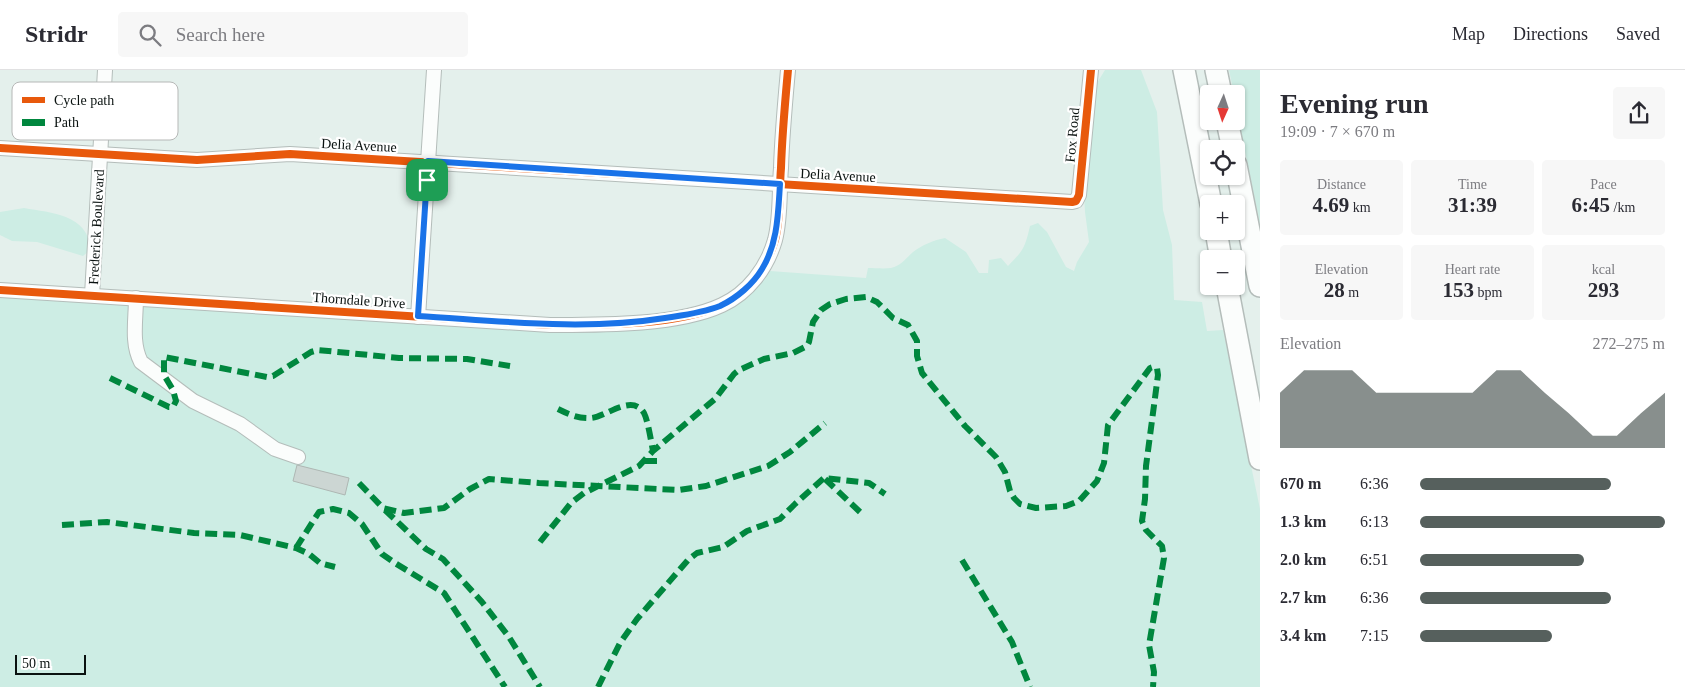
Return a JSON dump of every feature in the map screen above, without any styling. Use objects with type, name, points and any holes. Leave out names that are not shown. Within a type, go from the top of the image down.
[{"type":"highway","points":[[1184,70],[1209,195]]},
{"type":"highway","points":[[1216,70],[1218,85]]},
{"type":"highway","points":[[1240,185],[1260,286]]},
{"type":"highway","points":[[1229,295],[1260,459]]},
{"type":"street","points":[[418,316],[434,70]]},
{"type":"street","name":"Thorndale Drive","points":[[0,290],[550,325],[592,325],[650,321],[691,314],[721,305],[734,298],[752,282],[770,254],[776,237],[788,70]]},
{"type":"street","name":"Fox Road","points":[[1076,201],[1079,195],[1091,70]]},
{"type":"street","name":"Frederick Boulevard","points":[[92,295],[101,140]]},
{"type":"street","name":"Delia Avenue","points":[[0,148],[197,160],[290,154],[1076,201]]},
{"type":"street","points":[[136,298],[135,342],[137,355],[141,362],[193,401],[240,424],[275,449],[298,458]]},
{"type":"green space","points":[[1105,70],[1141,70],[1157,112],[1163,210],[1172,245],[1174,300],[1202,302],[1207,331],[1223,330],[1260,509],[1260,687],[0,687],[0,297],[547,331],[624,330],[710,316],[736,304],[744,298],[758,286],[770,271],[866,278],[868,268],[895,267],[920,247],[932,241],[945,238],[966,252],[979,273],[988,273],[989,260],[1001,258],[1008,266],[1023,248],[1030,226],[1038,223],[1047,232],[1066,267],[1074,271],[1089,242],[1083,175],[1097,83]]},
{"type":"green space","points":[[1229,70],[1260,70],[1260,224],[1245,151],[1245,140],[1243,140],[1241,130],[1245,130],[1245,85],[1232,85]]},
{"type":"green space","points":[[24,208],[56,214],[75,222],[88,237],[91,249],[83,256],[37,242],[12,241],[0,235],[0,212]]},
{"type":"building","points":[[297,465],[349,478],[345,495],[293,481]]},
{"type":"marked path","points":[[540,542],[571,503],[584,493],[639,466],[653,451],[715,399],[739,370],[764,359],[793,353],[807,346],[813,322],[821,310],[830,304],[846,299],[866,297],[877,302],[893,318],[908,325],[917,341],[917,356],[922,373],[965,426],[996,457],[1005,472],[1014,498],[1020,504],[1036,508],[1066,506],[1079,501],[1097,481],[1104,463],[1108,425],[1150,368],[1157,368],[1158,375],[1146,466],[1142,521],[1146,530],[1162,546],[1164,558],[1149,645],[1154,672],[1153,687]]},
{"type":"marked path","points":[[110,378],[169,407],[173,407],[176,401],[173,390],[164,375],[164,357],[267,377],[273,376],[311,352],[318,350],[399,358],[467,359],[510,366]]},
{"type":"marked path","points":[[558,409],[574,416],[591,418],[626,406],[633,405],[639,407],[644,413],[653,451]]},
{"type":"marked path","points":[[359,483],[383,508],[404,513],[444,508],[470,489],[489,479],[679,490],[706,486],[768,466],[790,452],[825,423]]},
{"type":"marked path","points":[[645,461],[659,461]]},
{"type":"marked path","points":[[860,512],[824,478],[869,483],[885,494]]},
{"type":"marked path","points":[[598,687],[620,643],[637,619],[688,560],[697,553],[723,547],[747,531],[780,519],[824,478]]},
{"type":"marked path","points":[[296,548],[319,512],[333,509],[349,513],[362,524],[382,554],[444,593],[505,687]]},
{"type":"marked path","points":[[385,510],[426,549],[443,559],[482,602],[509,637],[540,687]]},
{"type":"marked path","points":[[62,525],[107,522],[194,533],[240,535],[296,548],[309,554],[320,563],[335,567]]},
{"type":"marked path","points":[[962,560],[1012,642],[1030,687]]},
{"type":"cycle path","points":[[0,290],[550,325],[638,323],[661,321],[704,312],[731,300],[748,287],[762,270],[775,240],[778,222],[788,70]]},
{"type":"cycle path","points":[[0,148],[197,160],[290,154],[1072,202],[1076,201],[1079,195],[1091,70]]},
{"type":"route","points":[[428,161],[780,184],[776,237],[762,269],[748,287],[734,298],[702,312],[650,321],[592,325],[550,325],[418,316],[427,180],[428,161]]}]
